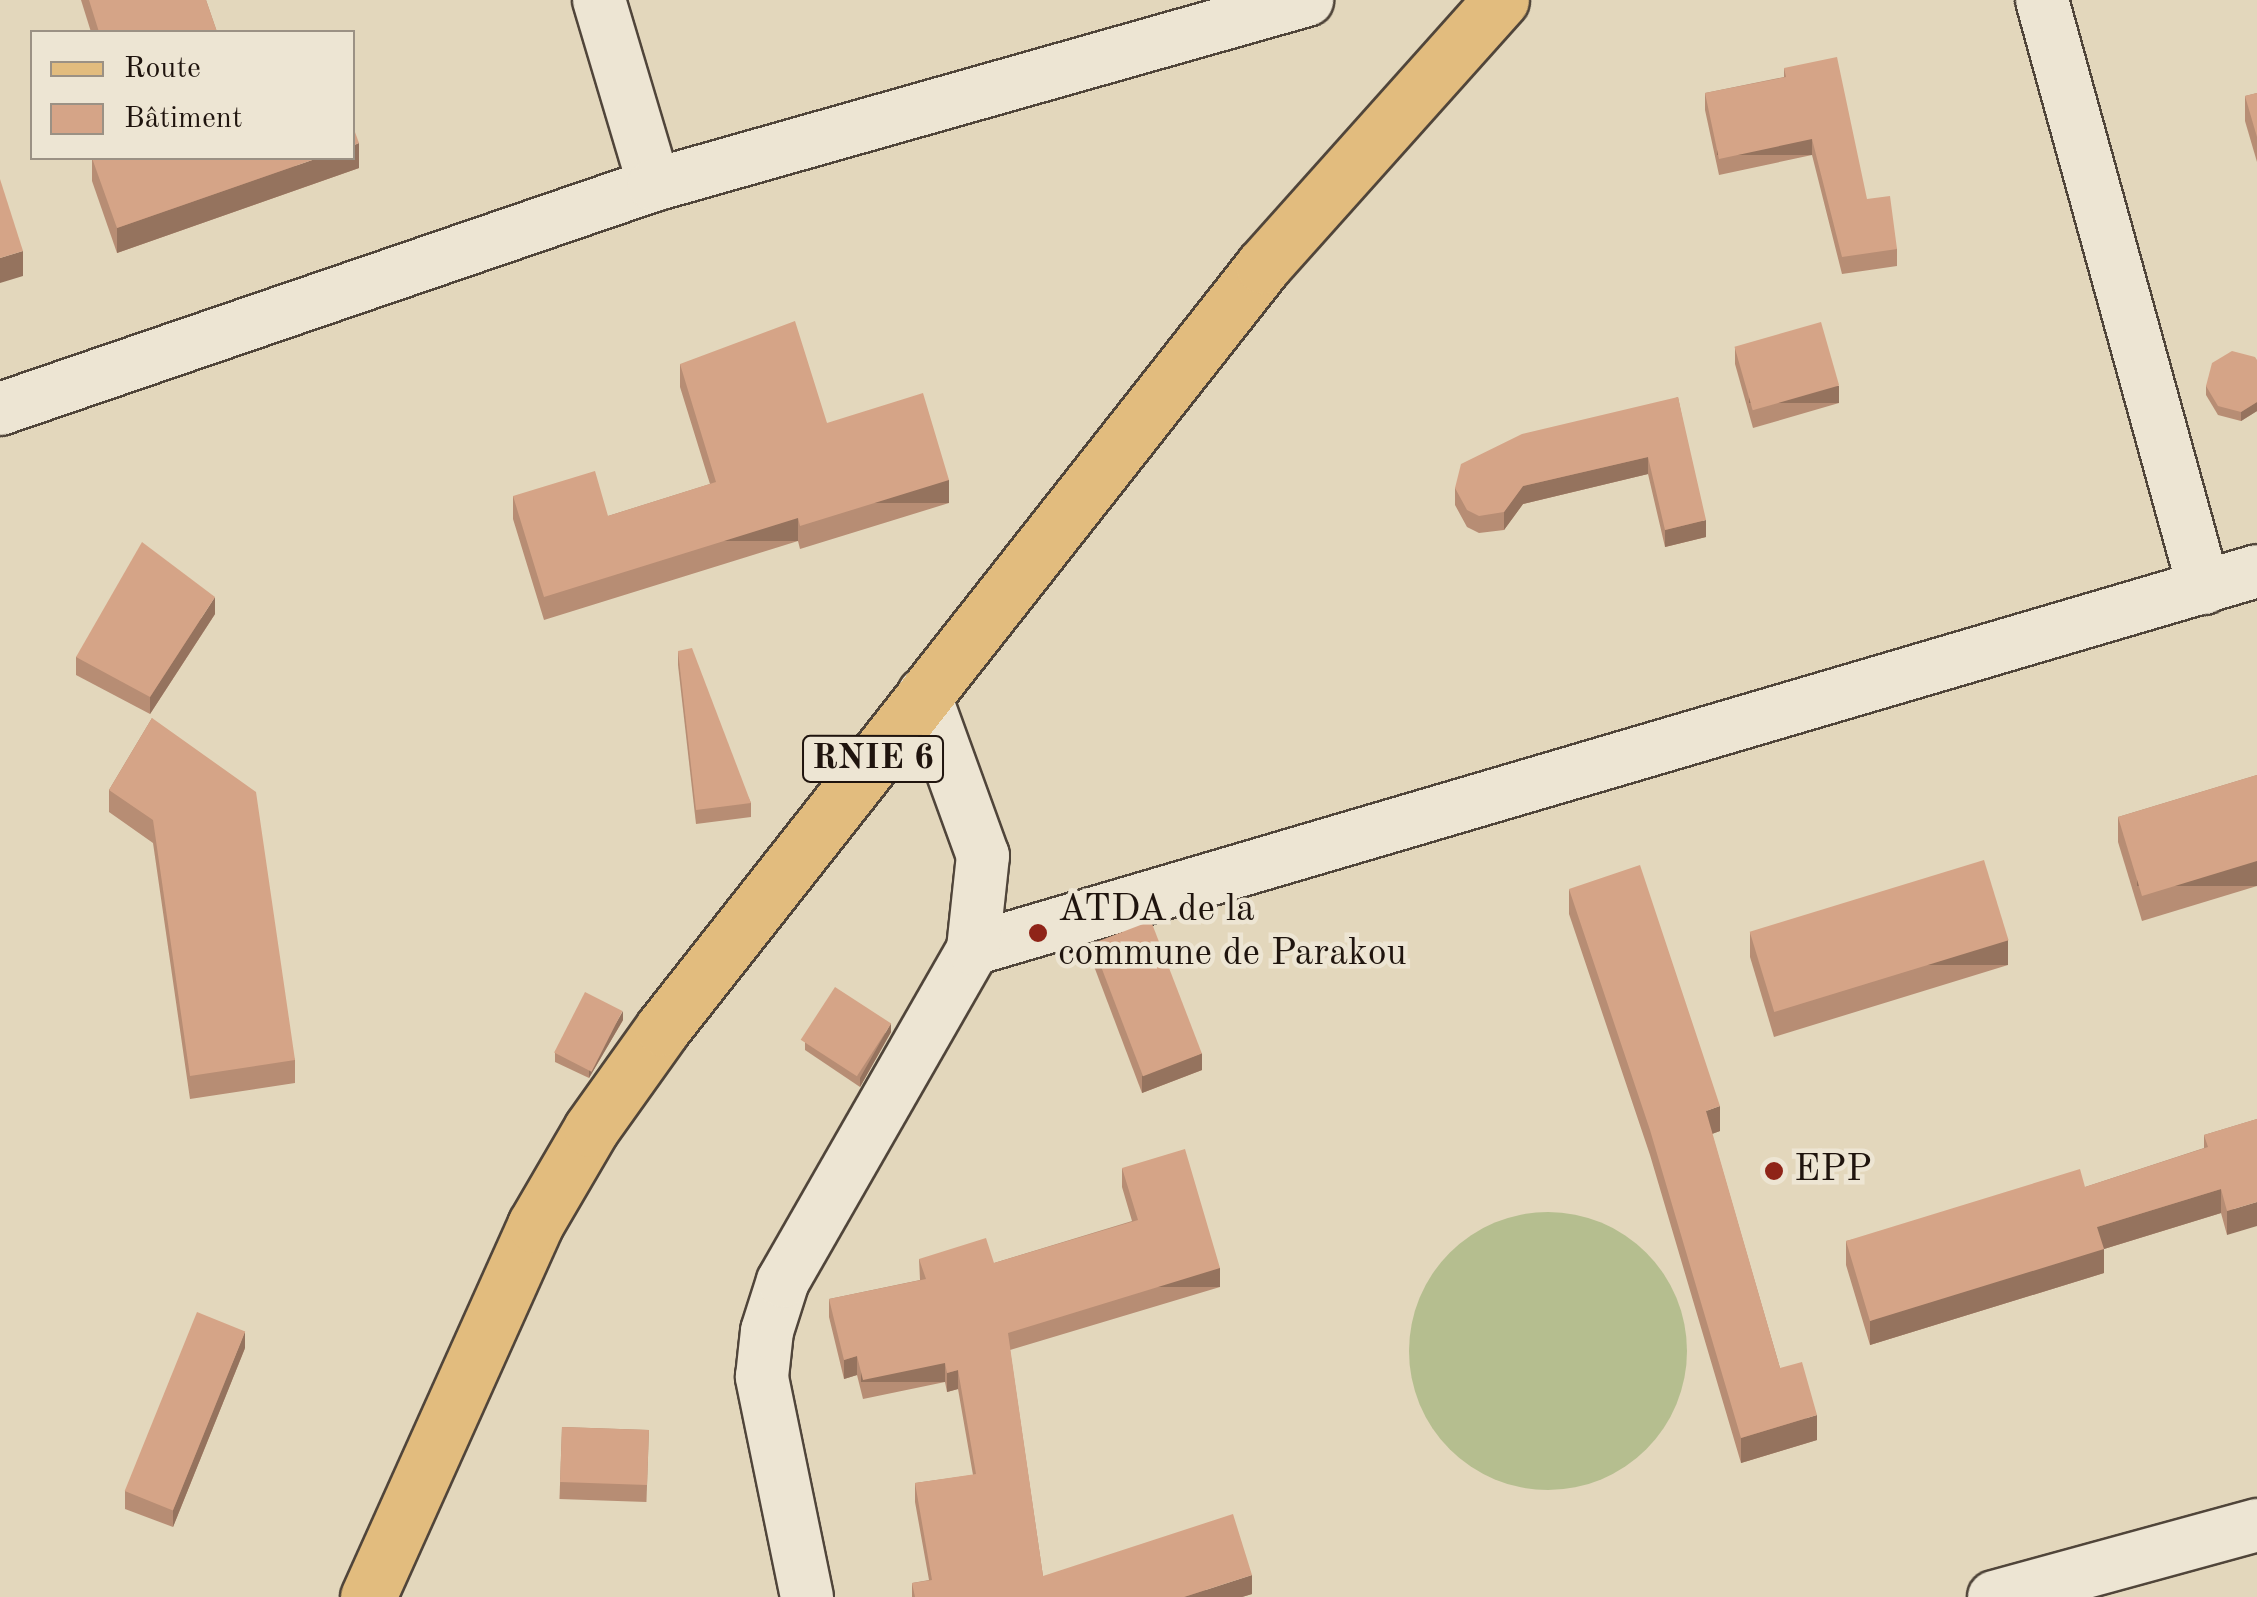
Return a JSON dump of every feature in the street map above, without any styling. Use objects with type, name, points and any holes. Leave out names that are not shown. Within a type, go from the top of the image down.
[{"type":"main road","name":"RNIE 6","points":[[368,1597],[527,1242],[591,1129],[924,694],[1264,266],[1501,0]]},
{"type":"street","points":[[599,0],[654,185]]},
{"type":"street","points":[[0,409],[654,185],[1307,0]]},
{"type":"street","points":[[2042,0],[2204,588]]},
{"type":"street","points":[[973,949],[2257,572]]},
{"type":"street","points":[[807,1597],[762,1377],[766,1330],[783,1281],[973,949],[983,856],[924,694]]},
{"type":"street","points":[[1994,1597],[2257,1525]]},
{"type":"green space","points":[[1548,1212],[1601,1222],[1646,1253],[1677,1298],[1687,1351],[1677,1404],[1646,1449],[1601,1480],[1548,1490],[1495,1480],[1450,1449],[1419,1404],[1409,1351],[1419,1298],[1450,1253],[1495,1222]]},
{"type":"building","points":[[89,0],[206,0],[216,30],[98,30]]},
{"type":"building","points":[[1837,57],[1867,199],[1890,196],[1897,249],[1842,257],[1812,139],[1719,159],[1705,93],[1786,77],[1784,68]]},
{"type":"building","points":[[2257,93],[2257,137],[2245,96]]},
{"type":"building","points":[[93,160],[312,160],[117,228]]},
{"type":"building","points":[[0,179],[23,251],[0,258]]},
{"type":"building","points":[[795,321],[827,423],[923,393],[949,480],[800,526],[798,518],[544,597],[513,496],[595,471],[608,516],[716,482],[680,364]]},
{"type":"building","points":[[1821,322],[1839,385],[1753,410],[1734,347]]},
{"type":"building","points":[[2232,351],[2257,360],[2257,402],[2241,412],[2218,406],[2206,386],[2212,363]]},
{"type":"building","points":[[1678,397],[1706,520],[1665,530],[1648,457],[1523,486],[1504,512],[1479,516],[1467,510],[1455,488],[1461,464],[1522,434]]},
{"type":"building","points":[[142,542],[215,597],[150,697],[76,657]]},
{"type":"building","points":[[692,648],[751,803],[696,810],[678,651]]},
{"type":"building","points":[[152,718],[256,792],[295,1060],[190,1076],[153,820],[109,790]]},
{"type":"building","points":[[2257,775],[2257,861],[2142,896],[2118,817]]},
{"type":"building","points":[[1984,860],[2009,940],[1774,1012],[1750,932]]},
{"type":"building","points":[[1640,865],[1720,1106],[1706,1111],[1780,1368],[1802,1362],[1817,1415],[1741,1438],[1650,1130],[1569,889]]},
{"type":"building","points":[[1151,921],[1202,1054],[1143,1076],[1092,944]]},
{"type":"building","points":[[835,987],[891,1023],[857,1076],[801,1040]]},
{"type":"building","points":[[585,992],[622,1011],[592,1072],[554,1053]]},
{"type":"building","points":[[2257,1119],[2257,1202],[2227,1211],[2221,1189],[2097,1227],[2104,1249],[1870,1321],[1846,1241],[2080,1169],[2085,1187],[2208,1147],[2204,1135]]},
{"type":"building","points":[[1185,1149],[1220,1268],[1008,1333],[1043,1576],[1233,1514],[1252,1575],[1184,1597],[915,1597],[912,1583],[932,1580],[915,1483],[976,1474],[958,1370],[947,1373],[945,1363],[863,1380],[857,1356],[844,1360],[829,1299],[926,1279],[919,1259],[986,1238],[994,1263],[1138,1220],[1122,1168]]},
{"type":"building","points":[[197,1312],[245,1331],[173,1510],[125,1491]]},
{"type":"building","points":[[562,1427],[649,1430],[647,1485],[560,1482]]},
{"type":"place","name":"ATDA de la commune de Parakou","points":[[1038,933]]},
{"type":"place","name":"EPP","points":[[1774,1171]]}]
